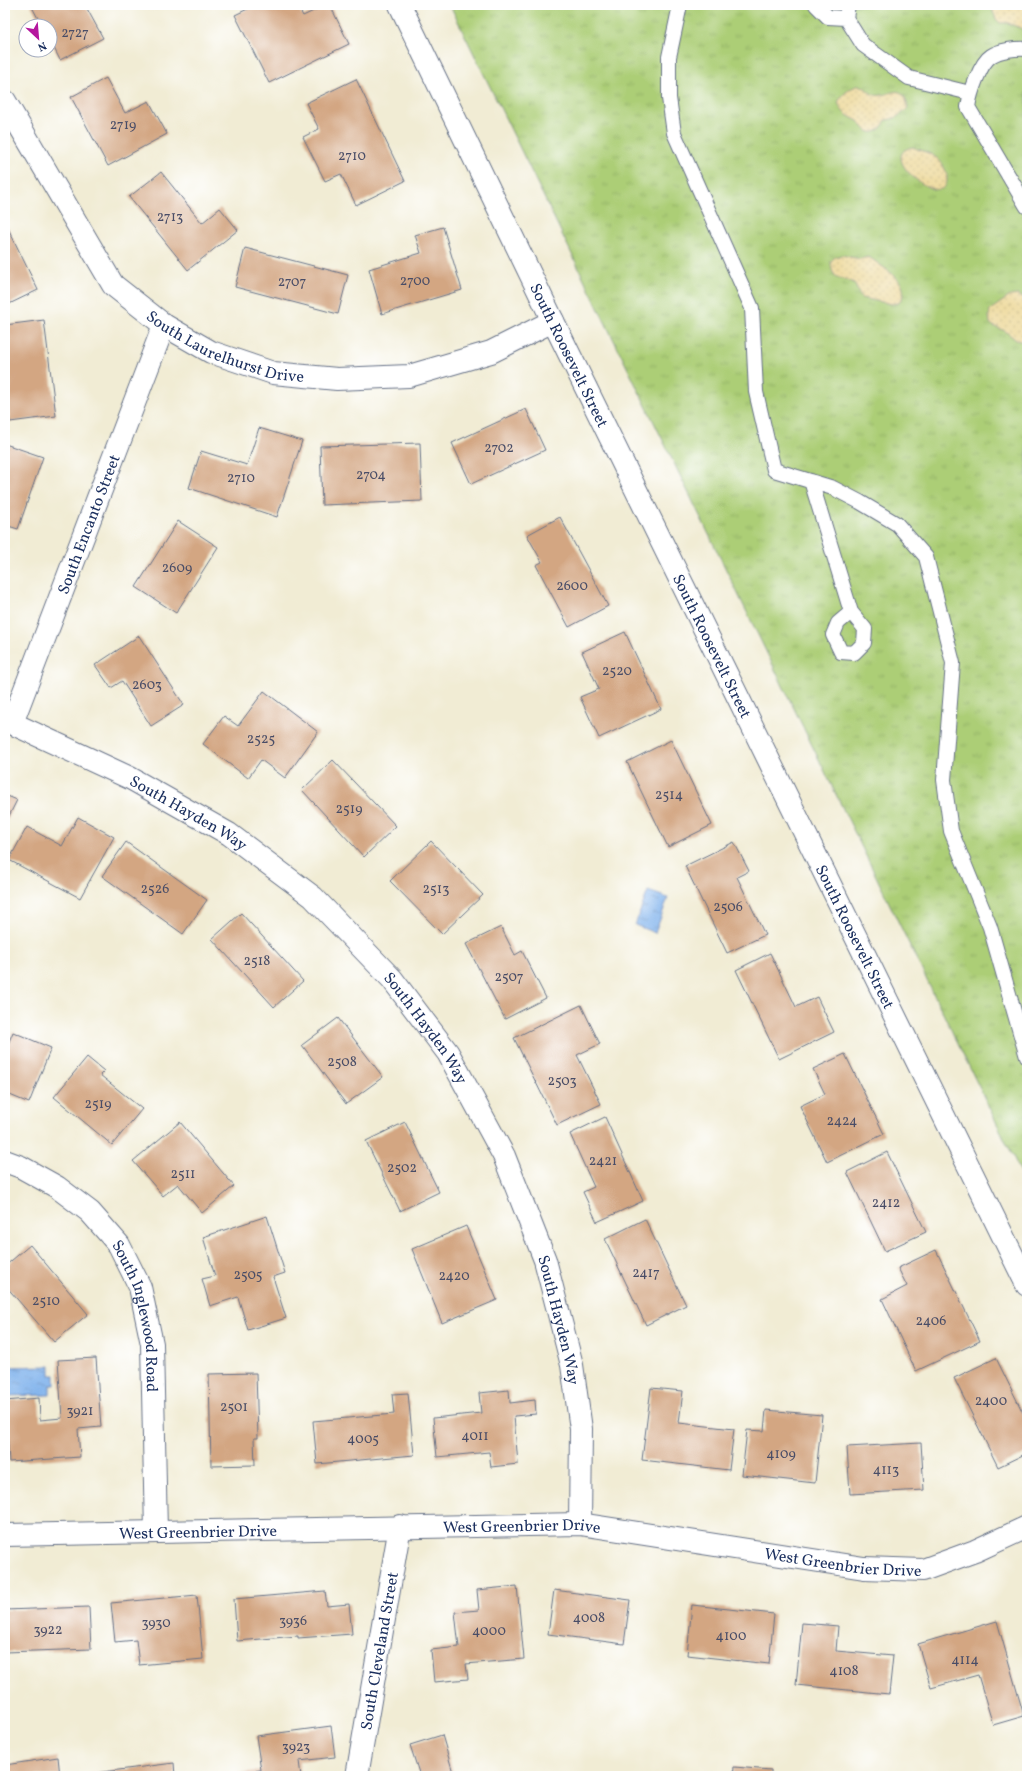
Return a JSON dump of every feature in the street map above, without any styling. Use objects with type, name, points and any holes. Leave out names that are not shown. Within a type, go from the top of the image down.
[{"type":"street","name":"South Roosevelt Street","points":[[400,5],[553,321],[1027,1286]]},
{"type":"street","name":"South Laurelhurst Drive","points":[[5,101],[113,285],[164,325],[211,352],[273,373],[337,379],[409,376],[491,352],[553,321]]},
{"type":"street","name":"South Encanto Street","points":[[8,722],[164,325]]},
{"type":"street","name":"South Hayden Way","points":[[8,722],[130,778],[229,834],[313,897],[392,979],[448,1053],[504,1156],[545,1260],[572,1365],[581,1429],[580,1524]]},
{"type":"street","name":"South Inglewood Road","points":[[5,1161],[20,1167],[57,1187],[90,1212],[119,1245],[140,1287],[152,1344],[156,1532]]},
{"type":"street","name":"West Greenbrier Drive","points":[[5,1535],[400,1526],[580,1524],[864,1568],[922,1570],[975,1551],[1027,1527]]},
{"type":"street","name":"South Cleveland Street","points":[[357,1776],[400,1526]]},
{"type":"lane","points":[[680,5],[669,57],[669,98],[674,133],[752,308],[756,392],[774,470],[834,488],[897,524],[926,557],[953,663],[944,780],[951,831],[990,927],[1027,1057]]},
{"type":"lane","points":[[816,5],[828,17],[847,12],[863,45],[909,78],[970,93]]},
{"type":"lane","points":[[1027,49],[1010,49],[990,56],[980,71],[970,93],[968,107],[1027,207]]},
{"type":"lane","points":[[811,481],[851,612]]},
{"type":"green space","points":[[450,5],[1027,5],[1027,1185]]},
{"type":"sand","points":[[987,5],[1027,5],[1027,31],[1008,23],[1000,23],[996,19],[991,7]]},
{"type":"sand","points":[[859,85],[875,95],[899,92],[906,99],[908,108],[893,119],[886,120],[877,131],[867,131],[858,121],[843,112],[838,102],[847,91]]},
{"type":"sand","points":[[912,147],[932,155],[942,164],[947,176],[947,182],[942,189],[928,187],[922,184],[910,174],[905,167],[901,155],[904,150]]},
{"type":"sand","points":[[842,255],[860,259],[868,257],[891,272],[901,283],[903,289],[903,296],[899,303],[892,304],[861,298],[854,283],[838,277],[831,268],[831,261],[835,257]]},
{"type":"sand","points":[[1017,295],[1027,300],[1027,343],[1016,340],[1005,331],[993,326],[990,323],[990,310],[1010,296]]},
{"type":"water","points":[[648,891],[668,898],[655,933],[635,925]]},
{"type":"water","points":[[50,1366],[50,1375],[55,1375],[55,1385],[50,1385],[50,1395],[5,1396],[5,1367]]},
{"type":"building","points":[[31,5],[85,5],[103,38],[60,60],[58,56],[58,18],[38,18]]},
{"type":"building","points":[[256,5],[297,5],[303,16],[326,5],[330,5],[349,44],[269,83],[235,15]]},
{"type":"building","points":[[106,78],[125,113],[149,101],[167,134],[108,166],[71,97]]},
{"type":"building","points":[[356,79],[405,181],[356,205],[341,174],[325,181],[303,137],[319,129],[306,103]]},
{"type":"building","points":[[161,172],[202,223],[220,208],[238,230],[188,270],[129,197]]},
{"type":"building","points":[[5,222],[38,290],[5,306]]},
{"type":"building","points":[[443,227],[462,290],[382,314],[369,269],[421,253],[415,235]]},
{"type":"building","points":[[245,248],[348,275],[338,314],[235,287]]},
{"type":"building","points":[[44,320],[56,416],[10,422],[5,381],[5,325]]},
{"type":"building","points":[[526,409],[545,450],[471,484],[452,443]]},
{"type":"building","points":[[259,428],[302,441],[277,517],[189,488],[201,451],[247,465]]},
{"type":"building","points":[[420,443],[422,501],[322,505],[320,446]]},
{"type":"building","points":[[5,444],[43,457],[18,529],[5,525]]},
{"type":"building","points":[[560,517],[608,606],[569,627],[536,565],[542,562],[527,535]]},
{"type":"building","points":[[178,521],[218,547],[176,613],[136,587]]},
{"type":"building","points":[[625,632],[661,709],[599,738],[580,697],[599,689],[582,652]]},
{"type":"building","points":[[139,636],[184,705],[151,726],[122,681],[111,688],[95,665]]},
{"type":"building","points":[[264,691],[318,732],[285,778],[261,760],[248,778],[203,744],[224,716],[238,726]]},
{"type":"building","points":[[671,740],[712,825],[668,847],[627,762]]},
{"type":"building","points":[[333,760],[396,826],[364,857],[302,790]]},
{"type":"building","points":[[5,795],[17,800],[5,824]]},
{"type":"building","points":[[78,817],[114,837],[80,898],[9,860],[27,827],[62,846]]},
{"type":"building","points":[[431,841],[483,895],[442,934],[390,881]]},
{"type":"building","points":[[126,842],[207,900],[183,934],[102,876]]},
{"type":"building","points":[[734,842],[749,871],[737,877],[765,935],[727,953],[685,866]]},
{"type":"building","points":[[241,913],[303,981],[274,1007],[212,939]]},
{"type":"building","points":[[501,927],[515,955],[522,951],[546,998],[505,1019],[466,944]]},
{"type":"building","points":[[770,953],[796,1007],[817,997],[834,1032],[779,1059],[736,970]]},
{"type":"building","points":[[581,1005],[600,1044],[577,1055],[601,1104],[557,1125],[514,1038]]},
{"type":"building","points":[[338,1018],[383,1077],[346,1104],[302,1045]]},
{"type":"building","points":[[13,1032],[51,1048],[29,1103],[5,1093],[5,1051]]},
{"type":"building","points":[[845,1054],[884,1134],[827,1162],[800,1106],[825,1094],[813,1069]]},
{"type":"building","points":[[87,1057],[104,1071],[100,1075],[142,1109],[112,1145],[54,1097]]},
{"type":"building","points":[[605,1117],[643,1201],[597,1222],[583,1192],[594,1187],[570,1134]]},
{"type":"building","points":[[180,1122],[234,1186],[202,1213],[178,1184],[163,1196],[133,1161]]},
{"type":"building","points":[[405,1122],[439,1192],[400,1211],[366,1141]]},
{"type":"building","points":[[887,1152],[926,1232],[885,1251],[847,1172]]},
{"type":"building","points":[[267,1216],[285,1273],[273,1277],[286,1318],[248,1330],[238,1297],[210,1306],[202,1279],[215,1276],[203,1237]]},
{"type":"building","points":[[645,1219],[686,1305],[646,1325],[605,1239]]},
{"type":"building","points":[[466,1226],[497,1300],[442,1323],[412,1249]]},
{"type":"building","points":[[30,1245],[88,1314],[54,1342],[5,1285],[5,1266]]},
{"type":"building","points":[[936,1250],[980,1341],[916,1371],[882,1299],[907,1286],[898,1268]]},
{"type":"building","points":[[96,1358],[101,1427],[78,1429],[80,1457],[9,1462],[5,1401],[39,1398],[40,1420],[62,1418],[58,1360]]},
{"type":"building","points":[[996,1358],[1027,1421],[1027,1453],[998,1467],[954,1378]]},
{"type":"building","points":[[256,1373],[258,1438],[254,1438],[255,1465],[211,1466],[209,1374]]},
{"type":"building","points":[[651,1388],[683,1391],[679,1423],[734,1429],[729,1470],[642,1460]]},
{"type":"building","points":[[509,1390],[510,1403],[535,1400],[536,1414],[514,1416],[518,1464],[491,1467],[489,1452],[437,1457],[433,1418],[481,1413],[479,1393]]},
{"type":"building","points":[[408,1393],[414,1455],[317,1464],[313,1421],[394,1414],[392,1394]]},
{"type":"building","points":[[766,1410],[822,1415],[815,1483],[742,1475],[747,1430],[764,1431]]},
{"type":"building","points":[[921,1443],[924,1490],[850,1494],[847,1447]]},
{"type":"building","points":[[517,1586],[524,1659],[466,1664],[468,1679],[434,1682],[431,1650],[459,1647],[455,1612],[479,1610],[477,1590]]},
{"type":"building","points":[[554,1590],[630,1600],[624,1644],[548,1634]]},
{"type":"building","points":[[325,1591],[327,1606],[349,1604],[352,1634],[298,1638],[298,1636],[237,1641],[234,1599]]},
{"type":"building","points":[[197,1595],[203,1659],[139,1665],[136,1640],[115,1642],[111,1603]]},
{"type":"building","points":[[1026,1603],[1027,1645],[1024,1645]]},
{"type":"building","points":[[692,1605],[774,1614],[769,1664],[687,1655]]},
{"type":"building","points":[[89,1607],[91,1649],[5,1652],[5,1610]]},
{"type":"building","points":[[997,1621],[1024,1716],[993,1725],[978,1675],[931,1688],[918,1644]]},
{"type":"building","points":[[802,1623],[838,1626],[836,1651],[893,1656],[889,1694],[796,1685]]},
{"type":"building","points":[[331,1726],[335,1757],[299,1761],[301,1776],[222,1776],[261,1770],[256,1736]]},
{"type":"building","points":[[442,1735],[454,1776],[420,1776],[410,1745]]},
{"type":"building","points":[[58,1757],[60,1776],[5,1776],[5,1765]]},
{"type":"building","points":[[174,1763],[175,1776],[79,1776],[79,1775]]},
{"type":"building","points":[[734,1767],[771,1770],[771,1776],[733,1776]]}]
